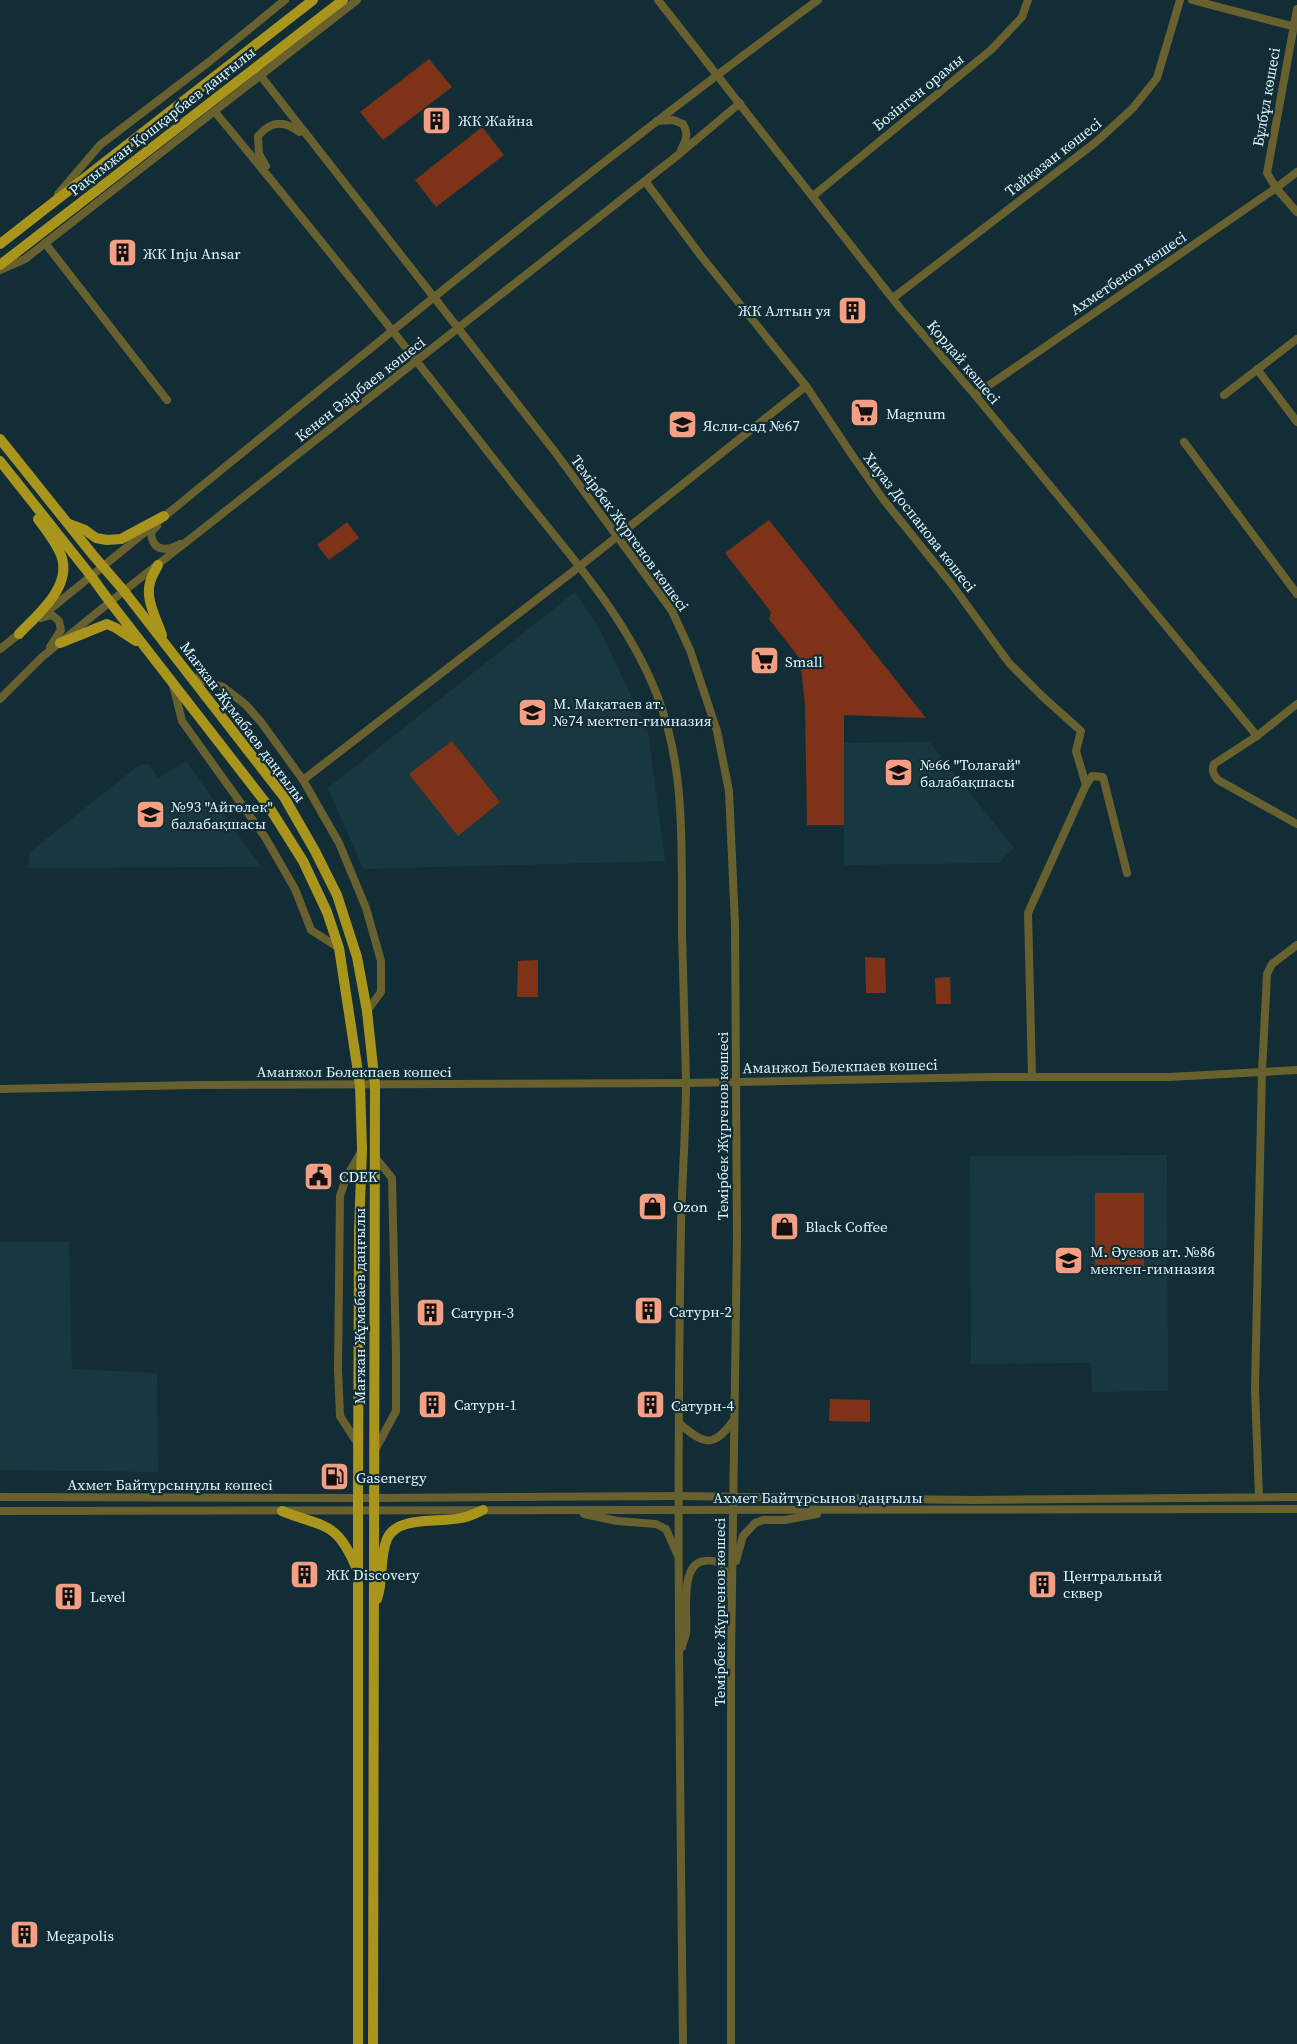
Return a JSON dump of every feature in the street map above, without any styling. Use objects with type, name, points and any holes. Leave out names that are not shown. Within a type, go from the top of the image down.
[{"type":"main road","name":"Рақымжан Қошқарбаев даңғылы","points":[[0,244],[313,0]]},
{"type":"main road","name":"Рақымжан Қошқарбаев даңғылы","points":[[0,265],[343,0]]},
{"type":"main road","points":[[0,237],[24,226]]},
{"type":"main road","name":"Мағжан Жұмабаев даңғылы","points":[[0,439],[124,591],[284,796],[337,895],[357,957],[367,1011],[375,1084],[374,1611]]},
{"type":"main road","name":"Мағжан Жұмабаев даңғылы","points":[[0,461],[269,807],[303,861],[327,912],[339,948],[360,1085],[362,1149],[359,1242],[358,2044]]},
{"type":"main road","points":[[19,484],[61,555],[64,572],[52,598],[19,634]]},
{"type":"main road","points":[[69,524],[85,530],[96,538],[121,539],[166,516]]},
{"type":"main road","points":[[158,565],[150,582],[150,601],[165,644]]},
{"type":"main road","points":[[60,643],[107,624],[139,643],[162,668]]},
{"type":"main road","points":[[373,2044],[374,1611],[381,1587],[384,1550],[388,1537],[394,1529],[405,1524],[463,1518],[483,1510]]},
{"type":"main road","points":[[282,1511],[333,1530],[347,1546],[358,1572]]},
{"type":"street","points":[[45,209],[100,145],[285,0]]},
{"type":"street","points":[[0,270],[25,259],[357,0]]},
{"type":"street","name":"Қордай көшесі","points":[[658,0],[893,298],[1257,736]]},
{"type":"street","name":"Кенен Әзірбаев көшесі","points":[[91,576],[393,330],[657,121],[818,0]]},
{"type":"street","name":"Бозінген орамы","points":[[813,196],[992,49],[1022,17],[1028,0]]},
{"type":"street","name":"Тайқазан көшесі","points":[[893,298],[1096,142],[1133,108],[1157,78],[1180,0]]},
{"type":"street","points":[[1192,0],[1293,26]]},
{"type":"street","name":"Бұлбұл көшесі","points":[[1276,188],[1267,173],[1297,9]]},
{"type":"street","name":"Темірбек Жүргенов көшесі","points":[[260,75],[555,452],[672,612],[690,650],[717,731],[729,791],[734,871],[737,1249],[731,1659],[731,2044]]},
{"type":"street","name":"Кенен Әзірбаев көшесі","points":[[0,699],[42,657],[110,602],[678,155],[740,103]]},
{"type":"street","points":[[214,112],[277,186],[580,566],[626,630],[658,696],[671,742],[681,802],[686,1083],[681,1227],[679,1496],[683,2044]]},
{"type":"street","points":[[657,121],[673,120],[684,124],[687,138],[678,155]]},
{"type":"street","points":[[277,186],[259,154],[258,136],[266,127],[278,124],[291,126],[309,140]]},
{"type":"street","name":"Ахметбеков көшесі","points":[[975,395],[1297,172]]},
{"type":"street","name":"Хиуаз Доспанова көшесі","points":[[645,181],[701,256],[806,386],[884,499],[953,586],[1009,663],[1042,697],[1081,731],[1076,751],[1086,785]]},
{"type":"street","points":[[1276,188],[1297,212]]},
{"type":"street","points":[[45,243],[167,400]]},
{"type":"street","points":[[1224,395],[1297,339]]},
{"type":"street","points":[[1257,369],[1297,422]]},
{"type":"street","points":[[303,780],[580,566],[806,386]]},
{"type":"street","points":[[1184,442],[1297,594]]},
{"type":"street","points":[[166,516],[151,532],[153,543],[159,548],[166,550],[176,547],[200,533]]},
{"type":"street","points":[[0,649],[91,576]]},
{"type":"street","points":[[35,621],[46,615],[52,615],[59,621],[61,630],[57,639],[42,657]]},
{"type":"street","points":[[188,675],[223,687],[246,705],[303,780],[339,843],[372,929],[381,961],[381,992],[367,1011]]},
{"type":"street","points":[[172,682],[182,721],[264,837],[295,889],[312,930],[339,948]]},
{"type":"street","points":[[1297,704],[1257,736],[1214,764],[1213,768],[1218,780],[1297,824]]},
{"type":"street","points":[[1032,1077],[1028,913],[1092,776],[1103,777],[1127,873]]},
{"type":"street","points":[[1259,1497],[1255,1418],[1262,1072],[1267,974],[1272,964],[1297,945]]},
{"type":"street","name":"Аманжол Бөлекпаев көшесі","points":[[0,1089],[153,1085],[686,1083],[1169,1077],[1297,1070]]},
{"type":"street","points":[[359,1446],[340,1416],[338,1370],[340,1196],[346,1178],[362,1149]]},
{"type":"street","points":[[374,1156],[393,1178],[396,1411],[374,1452]]},
{"type":"street","points":[[680,1424],[699,1439],[708,1441],[718,1439],[733,1421]]},
{"type":"street","name":"Ахмет Байтұрсынов даңғылы","points":[[339,1498],[679,1496],[973,1500],[1297,1497]]},
{"type":"street","name":"Ахмет Байтұрсынұлы көшесі","points":[[0,1497],[339,1498]]},
{"type":"street","points":[[1058,1499],[1058,1510]]},
{"type":"street","name":"Ахмет Байтұрсынов даңғылы","points":[[339,1511],[1297,1509]]},
{"type":"street","points":[[569,1510],[617,1521],[656,1524],[666,1529],[679,1558]]},
{"type":"street","points":[[732,1571],[743,1536],[755,1523],[842,1510]]},
{"type":"street","name":"Ахмет Байтұрсынұлы көшесі","points":[[0,1511],[339,1511]]},
{"type":"street","points":[[679,1654],[686,1635],[687,1585],[690,1569],[699,1562],[714,1561],[722,1566],[726,1575],[727,1648],[731,1659]]},
{"type":"shaded area","points":[[429,59],[452,87],[383,140],[360,112]]},
{"type":"shaded area","points":[[482,127],[504,155],[436,207],[415,180]]},
{"type":"shaded area","points":[[769,520],[926,718],[844,715],[844,825],[807,825],[805,705],[800,659],[769,619],[771,612],[725,553]]},
{"type":"shaded area","points":[[347,522],[359,538],[329,560],[317,545]]},
{"type":"shaded area","name":"М. Мақатаев ат. №74 мектеп-гимназия","points":[[575,592],[598,626],[648,731],[665,861],[363,869],[328,788]]},
{"type":"shaded area","points":[[452,741],[500,802],[458,836],[409,774]]},
{"type":"shaded area","name":"№66 \"Толағай\" балабақшасы","points":[[929,742],[1014,848],[998,863],[844,865],[844,743]]},
{"type":"shaded area","name":"№93 \"Айгөлек\" балабақшасы","points":[[186,761],[261,867],[28,868],[30,852],[139,765],[150,765],[158,778]]},
{"type":"shaded area","points":[[865,957],[885,958],[886,993],[866,993]]},
{"type":"shaded area","points":[[538,960],[538,997],[517,997],[518,961]]},
{"type":"shaded area","points":[[950,977],[951,1004],[936,1004],[935,978]]},
{"type":"shaded area","name":"М. Әуезов ат. №86 мектеп-гимназия","points":[[1167,1155],[1168,1391],[1092,1392],[1091,1363],[971,1364],[970,1156]]},
{"type":"shaded area","points":[[1095,1193],[1144,1193],[1144,1266],[1095,1267]]},
{"type":"shaded area","points":[[0,1242],[69,1242],[72,1369],[157,1373],[158,1472],[0,1470]]},
{"type":"shaded area","points":[[830,1399],[870,1400],[870,1422],[829,1421]]},
{"type":"place","name":"ЖК Жайна","points":[[437,120]]},
{"type":"place","name":"ЖК Inju Ansar","points":[[122,253]]},
{"type":"place","name":"ЖК Алтын уя","points":[[852,310]]},
{"type":"place","name":"Magnum","points":[[865,413]]},
{"type":"place","name":"Ясли-сад №67","points":[[682,425]]},
{"type":"place","name":"Small","points":[[764,661]]},
{"type":"place","name":"М. Мақатаев ат. №74 мектеп-гимназия","points":[[532,712]]},
{"type":"place","name":"№66 \"Толағай\" балабақшасы","points":[[899,773]]},
{"type":"place","name":"№93 \"Айгөлек\" балабақшасы","points":[[150,815]]},
{"type":"place","name":"CDEK","points":[[318,1176]]},
{"type":"place","name":"Ozon","points":[[652,1206]]},
{"type":"place","name":"Black Coffee","points":[[784,1226]]},
{"type":"place","name":"М. Әуезов ат. №86 мектеп-гимназия","points":[[1069,1260]]},
{"type":"place","name":"Сатурн-2","points":[[648,1311]]},
{"type":"place","name":"Сатурн-3","points":[[430,1312]]},
{"type":"place","name":"Сатурн-1","points":[[433,1404]]},
{"type":"place","name":"Сатурн-4","points":[[650,1405]]},
{"type":"place","name":"Gasenergy","points":[[335,1477]]},
{"type":"place","name":"ЖК Discovery","points":[[305,1574]]},
{"type":"place","name":"Центральный сквер","points":[[1042,1584]]},
{"type":"place","name":"Level","points":[[69,1596]]},
{"type":"place","name":"Megapolis","points":[[25,1935]]}]
